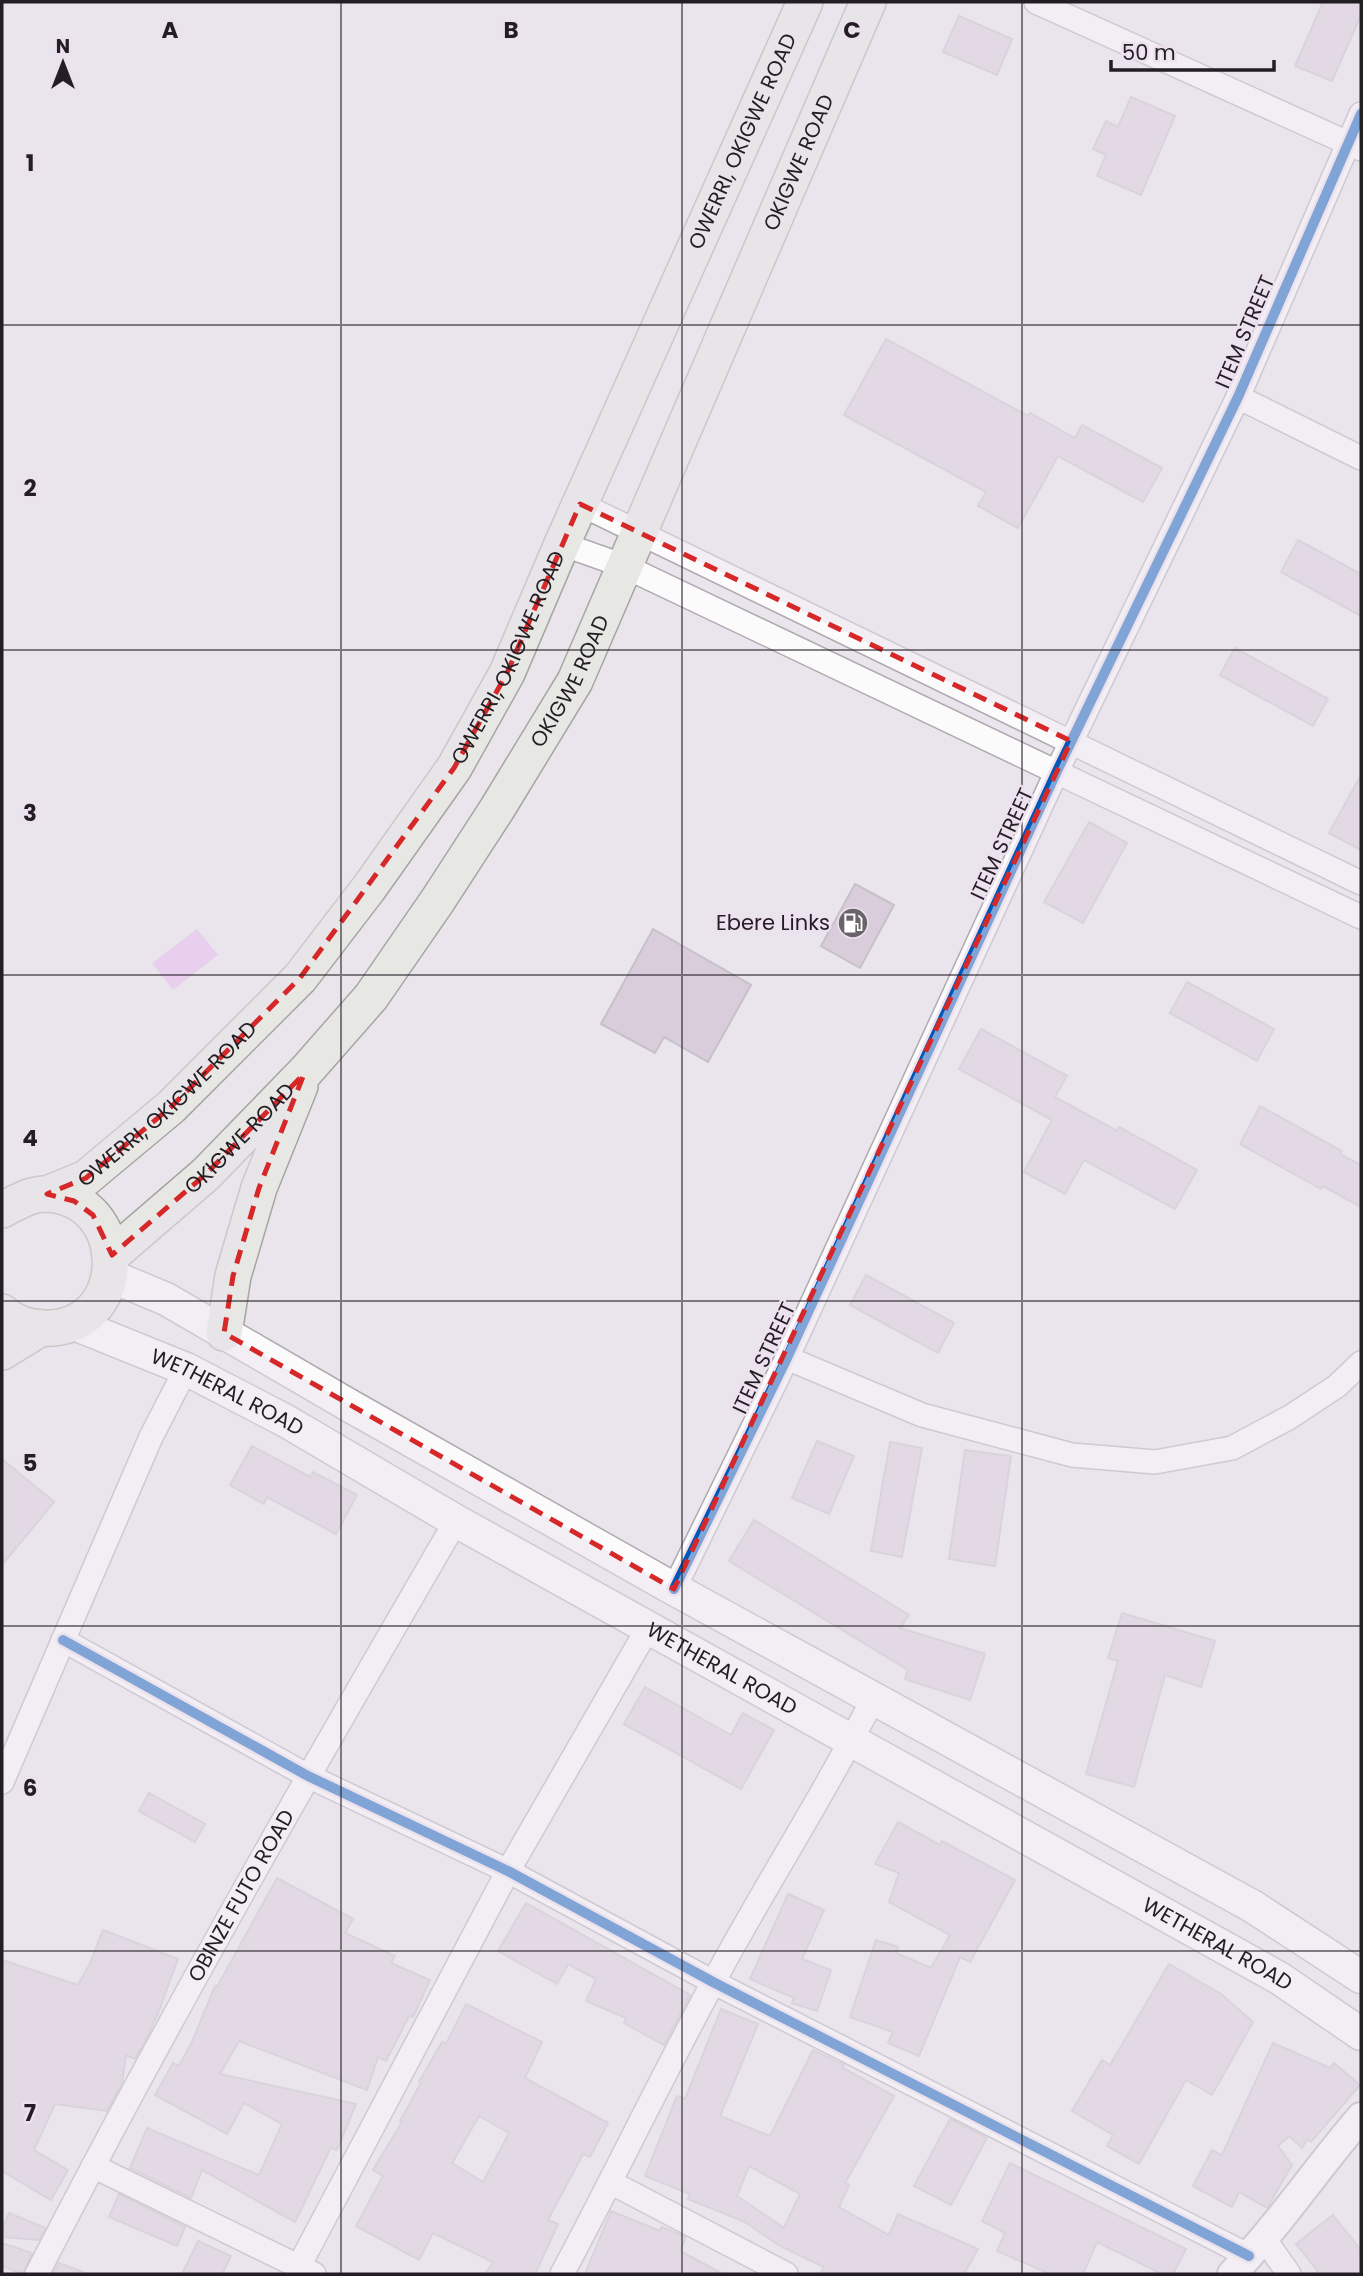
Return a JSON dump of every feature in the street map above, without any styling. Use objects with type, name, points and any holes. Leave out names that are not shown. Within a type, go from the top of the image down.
[{"type":"main road","name":"OWERRI, OKIGWE ROAD","points":[[20,1199],[86,1178],[171,1107],[300,978],[369,888],[454,768],[507,673],[562,544],[806,2]]},
{"type":"main road","name":"OKIGWE ROAD","points":[[2,1352],[90,1311],[103,1295],[111,1265],[206,1174],[306,1072],[371,997],[497,809],[575,681],[868,2]]},
{"type":"main road","points":[[224,1333],[233,1276],[259,1188],[306,1072]]},
{"type":"main road","points":[[20,1199],[74,1201],[93,1215],[106,1233],[111,1265],[166,1299],[674,1589],[1252,1906],[1361,1976]]},
{"type":"main road","points":[[2,1312],[24,1325],[57,1326]]},
{"type":"main road","name":"WETHERAL ROAD","points":[[57,1326],[186,1368],[286,1421],[456,1521],[1279,1978],[1361,2034]]},
{"type":"street","points":[[1036,2],[1355,145]]},
{"type":"street","name":"ITEM STREET","points":[[674,1589],[787,1358],[1071,741],[1238,397],[1355,145],[1361,114]]},
{"type":"street","points":[[1238,397],[1361,458]]},
{"type":"street","points":[[580,504],[1361,883]]},
{"type":"street","points":[[562,544],[624,566],[1361,917]]},
{"type":"street","points":[[787,1358],[922,1415],[1072,1455],[1155,1462],[1232,1448],[1290,1417],[1337,1386],[1361,1363]]},
{"type":"street","points":[[2,1782],[151,1437],[186,1368]]},
{"type":"street","name":"OBINZE FUTO ROAD","points":[[37,2274],[93,2166],[308,1776],[456,1521]]},
{"type":"street","points":[[93,2166],[307,2270],[508,1871],[648,1628]]},
{"type":"street","points":[[63,1640],[308,1776],[508,1871],[713,1982],[1249,2257],[1289,2274]]},
{"type":"street","points":[[562,2274],[612,2183],[713,1982],[873,1699]]},
{"type":"street","points":[[1249,2257],[1361,2117]]},
{"type":"street","points":[[612,2183],[786,2274]]},
{"type":"highlighted area","points":[[580,504],[1071,741],[674,1589],[224,1333],[233,1276],[259,1188],[304,1074],[206,1174],[112,1255],[93,1215],[74,1201],[47,1194],[86,1178],[171,1107],[300,978],[454,768],[507,673]]},
{"type":"shaded area","points":[[197,929],[218,955],[173,990],[152,963]]},
{"type":"building","points":[[1323,2],[1361,2],[1361,15],[1332,81],[1295,66]]},
{"type":"building","points":[[959,16],[1012,39],[997,75],[943,52]]},
{"type":"building","points":[[1131,97],[1175,116],[1141,195],[1097,176],[1106,155],[1093,149],[1106,121],[1118,127]]},
{"type":"building","points":[[886,339],[1028,416],[1030,413],[1075,438],[1082,425],[1162,468],[1143,502],[1058,456],[1018,528],[978,506],[986,492],[844,415]]},
{"type":"building","points":[[1298,540],[1361,574],[1361,616],[1281,572]]},
{"type":"building","points":[[1235,648],[1328,699],[1313,726],[1220,675]]},
{"type":"building","points":[[1361,775],[1361,850],[1329,833]]},
{"type":"building","points":[[1089,822],[1127,843],[1083,923],[1044,902]]},
{"type":"building","points":[[855,884],[894,905],[860,968],[821,946]]},
{"type":"building","points":[[653,929],[751,985],[708,1062],[664,1037],[655,1053],[601,1024]]},
{"type":"building","points":[[1187,982],[1274,1029],[1257,1061],[1170,1013]]},
{"type":"building","points":[[981,1029],[1067,1076],[1055,1097],[1117,1131],[1119,1127],[1197,1170],[1175,1209],[1084,1160],[1065,1194],[1024,1172],[1052,1120],[959,1069]]},
{"type":"building","points":[[1260,1106],[1342,1151],[1340,1154],[1361,1165],[1361,1207],[1323,1186],[1321,1189],[1240,1144]]},
{"type":"building","points":[[866,1275],[954,1323],[938,1353],[850,1305]]},
{"type":"building","points":[[817,1441],[854,1456],[829,1514],[792,1498]]},
{"type":"building","points":[[890,1442],[922,1448],[902,1557],[871,1551]]},
{"type":"building","points":[[252,1446],[310,1477],[313,1472],[357,1495],[336,1534],[267,1497],[264,1504],[230,1485]]},
{"type":"building","points":[[965,1450],[1011,1456],[995,1566],[949,1559]]},
{"type":"building","points":[[2,1459],[54,1502],[2,1565]]},
{"type":"building","points":[[754,1520],[909,1615],[900,1628],[985,1654],[970,1700],[905,1679],[908,1670],[729,1561]]},
{"type":"building","points":[[1122,1613],[1215,1641],[1201,1687],[1165,1675],[1134,1787],[1086,1774],[1118,1661],[1108,1658]]},
{"type":"building","points":[[645,1687],[731,1735],[743,1713],[774,1730],[741,1789],[624,1724]]},
{"type":"building","points":[[149,1793],[205,1824],[195,1842],[139,1811]]},
{"type":"building","points":[[898,1822],[940,1845],[942,1841],[1015,1880],[970,1962],[960,1957],[919,2056],[888,2043],[893,2032],[850,2017],[876,1940],[898,1947],[896,1953],[931,1968],[950,1935],[889,1902],[899,1873],[875,1864]]},
{"type":"building","points":[[277,1878],[353,1919],[345,1933],[395,1956],[391,1963],[430,1980],[413,2017],[409,2016],[386,2061],[378,2057],[367,2090],[239,2041],[220,2074],[356,2104],[337,2150],[331,2147],[295,2222],[202,2170],[191,2198],[130,2168],[147,2128],[259,2175],[282,2124],[244,2103],[227,2134],[155,2095],[173,2063],[179,2066],[215,1986],[217,1987]]},
{"type":"building","points":[[788,1894],[824,1910],[802,1959],[831,1970],[817,2011],[792,2003],[794,1998],[750,1979]]},
{"type":"building","points":[[526,1903],[690,1995],[664,2045],[624,2023],[626,2018],[586,2001],[596,1979],[568,1964],[557,1984],[498,1951]]},
{"type":"building","points":[[103,1930],[178,1959],[143,2045],[135,2059],[126,2055],[122,2083],[107,2111],[55,2104],[34,2150],[68,2170],[51,2200],[2,2171],[2,1960],[78,1985]]},
{"type":"building","points":[[1169,1964],[1221,1994],[1253,2022],[1212,2095],[1186,2080],[1139,2164],[1107,2146],[1113,2135],[1072,2111],[1102,2060],[1110,2065]]},
{"type":"building","points":[[466,2004],[542,2042],[525,2078],[608,2123],[590,2157],[583,2154],[548,2220],[558,2224],[535,2274],[485,2274],[493,2262],[433,2233],[419,2260],[356,2226],[383,2176],[373,2170],[402,2122],[400,2121],[421,2083],[419,2082],[442,2042],[446,2044]],"holes":[[[479,2116],[509,2133],[483,2182],[452,2163]]]},
{"type":"building","points":[[721,2009],[758,2024],[720,2116],[770,2136],[813,2050],[844,2065],[843,2068],[894,2096],[845,2183],[849,2185],[839,2207],[889,2235],[898,2214],[978,2249],[964,2274],[820,2274],[824,2267],[780,2246],[745,2222],[688,2199],[690,2194],[645,2176],[677,2096],[685,2099]],"holes":[[[749,2166],[800,2194],[784,2228],[737,2196]]]},
{"type":"building","points":[[1273,2043],[1330,2068],[1334,2063],[1360,2085],[1311,2142],[1307,2139],[1302,2148],[1289,2136],[1278,2146],[1292,2165],[1267,2208],[1239,2192],[1232,2207],[1193,2186],[1212,2150],[1222,2155]]},
{"type":"building","points":[[950,2119],[987,2138],[951,2205],[914,2186]]},
{"type":"building","points":[[1010,2163],[1186,2249],[1173,2274],[1162,2274],[1097,2242],[1083,2274],[1050,2274],[997,2251],[1005,2233],[982,2221]]},
{"type":"building","points":[[119,2194],[185,2227],[177,2246],[109,2217]]},
{"type":"building","points":[[611,2211],[660,2231],[662,2227],[686,2237],[680,2251],[723,2274],[585,2274]]},
{"type":"building","points":[[9,2213],[45,2228],[39,2240],[2,2237],[2,2229]]},
{"type":"building","points":[[1333,2215],[1361,2250],[1361,2274],[1320,2274],[1296,2244]]},
{"type":"building","points":[[198,2241],[231,2256],[222,2274],[182,2274]]},
{"type":"building","points":[[2,2243],[32,2253],[23,2274],[2,2266]]},
{"type":"building","points":[[59,2263],[83,2272],[83,2274],[53,2274]]},
{"type":"cycle path","points":[[674,1589],[787,1358],[1057,771],[1238,397],[1361,114]]},
{"type":"cycle path","points":[[63,1640],[308,1776],[508,1871],[713,1982],[1249,2256]]},
{"type":"place","name":"Ebere Links","points":[[853,923]]}]
